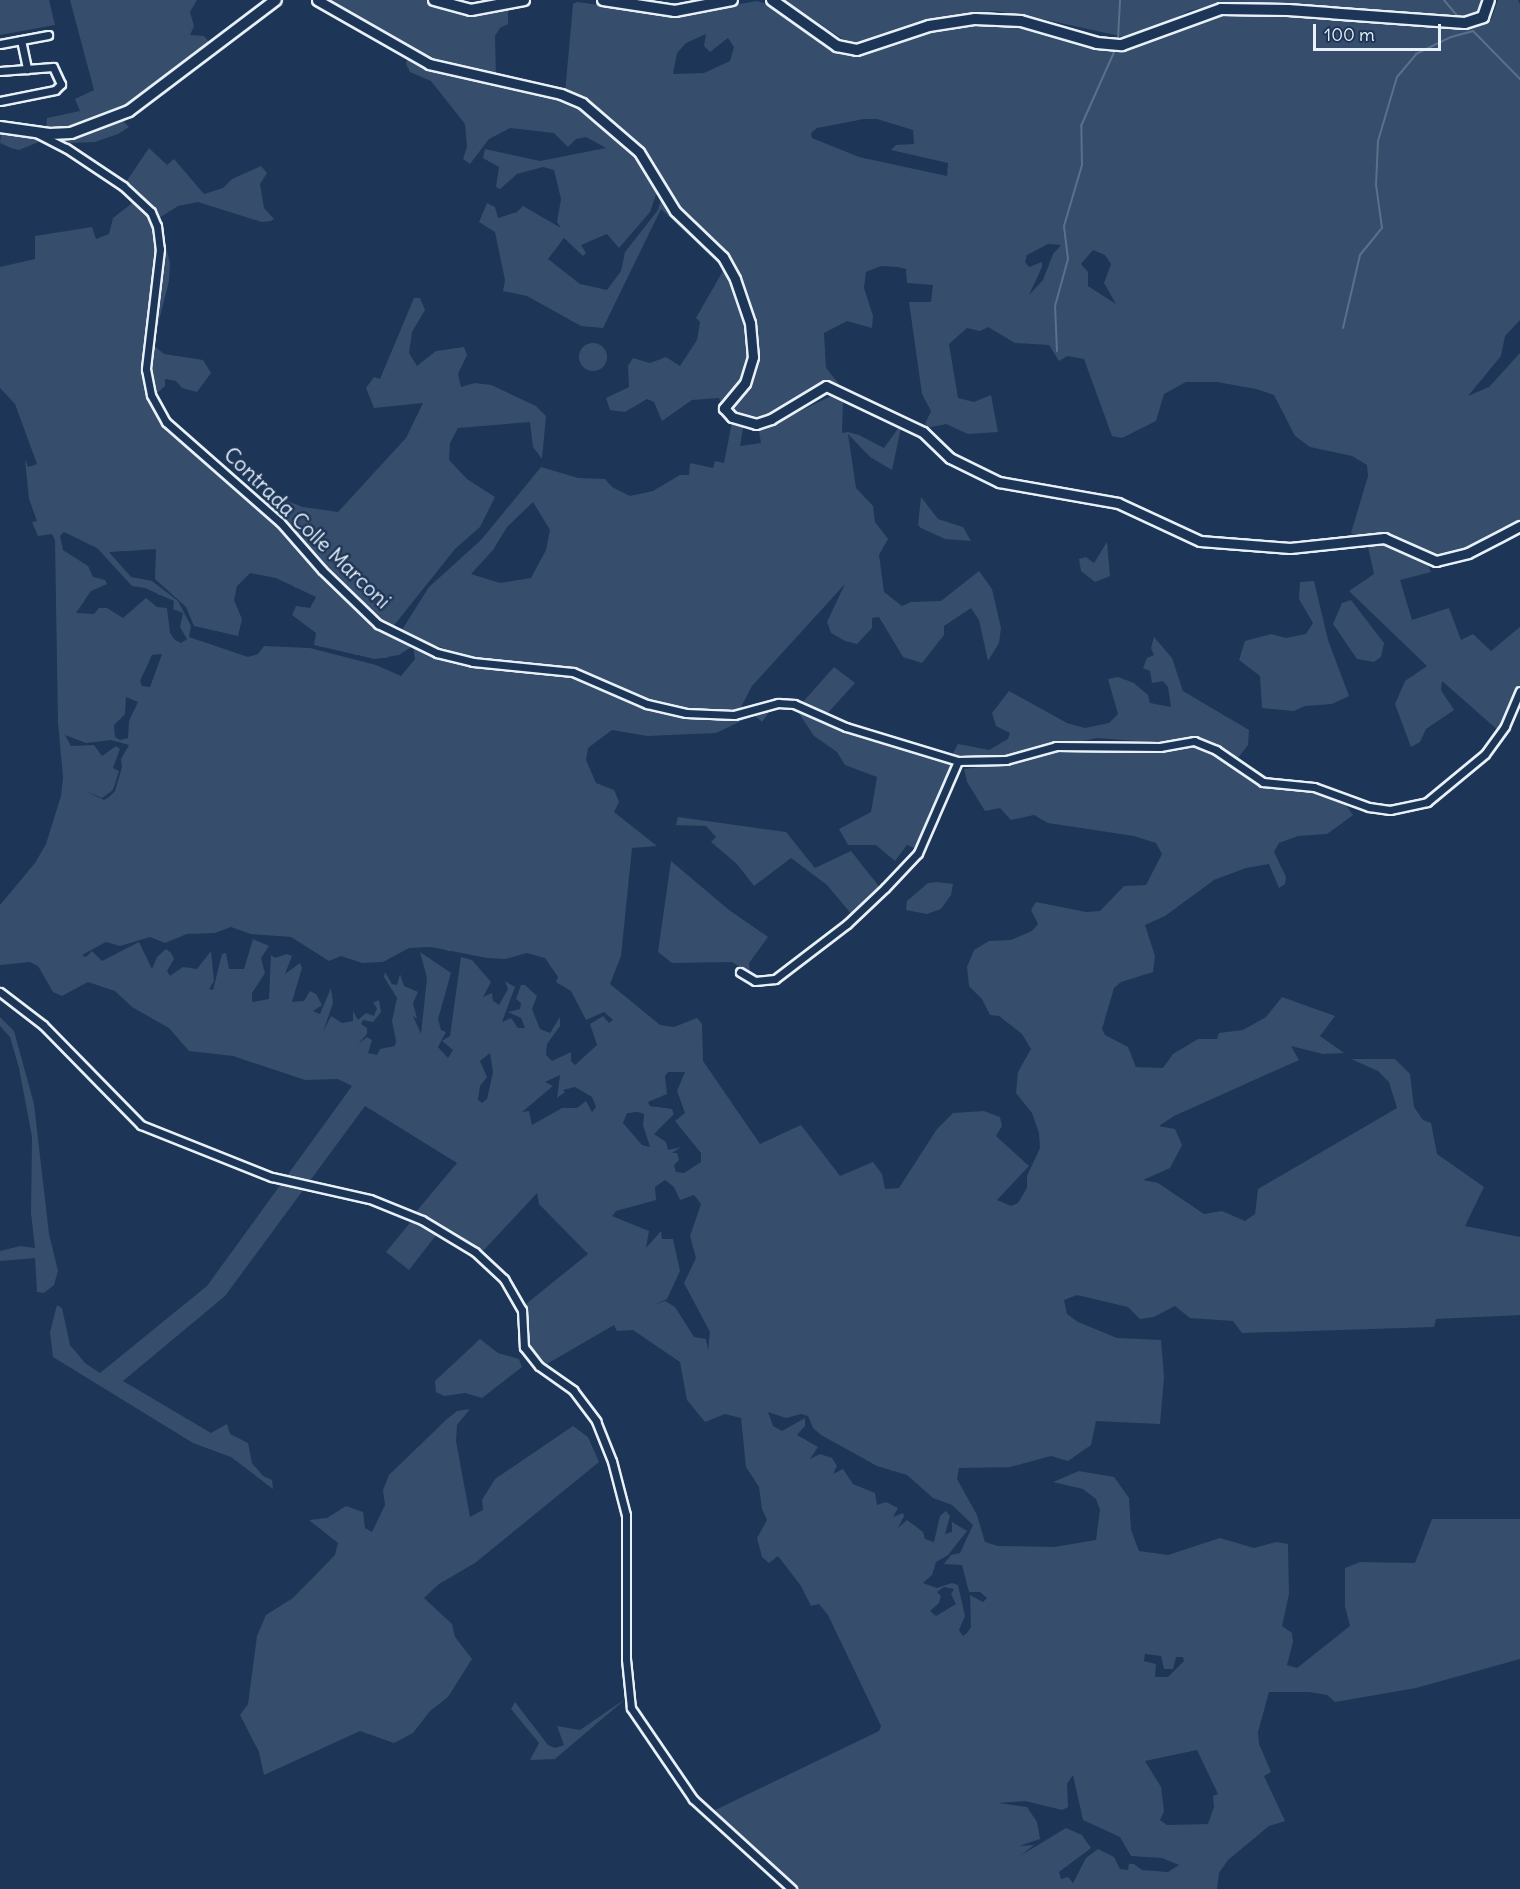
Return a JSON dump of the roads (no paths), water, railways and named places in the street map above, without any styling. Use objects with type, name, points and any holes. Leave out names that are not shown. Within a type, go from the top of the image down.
[{"type":"main road","points":[[4,128],[36,133],[71,133],[129,111],[276,0]]},
{"type":"main road","points":[[435,0],[471,10],[524,0]]},
{"type":"main road","points":[[603,0],[675,11],[732,0]]},
{"type":"main road","points":[[772,0],[837,46],[857,50],[929,26],[975,19],[1021,21],[1097,43],[1122,45],[1221,9],[1288,10],[1465,23],[1483,17],[1489,0]]},
{"type":"street","points":[[317,0],[429,64],[561,94],[582,103],[639,152],[675,212],[723,257],[750,323],[753,357],[745,383],[724,408],[732,417],[756,424],[771,419],[826,386],[923,432],[950,458],[999,482],[1118,503],[1200,541],[1290,548],[1383,538],[1436,561],[1468,553],[1520,526]]},
{"type":"street","points":[[0,44],[48,35]]},
{"type":"street","points":[[21,40],[27,69]]},
{"type":"street","points":[[0,71],[53,67],[59,87],[0,101]]},
{"type":"street","points":[[0,120],[4,128]]},
{"type":"street","name":"Contrada Colle Marconi","points":[[36,133],[77,154],[123,186],[151,212],[157,226],[160,249],[146,369],[156,408],[166,422],[280,522],[378,624],[437,652],[473,662],[573,672],[647,704],[686,713],[734,715],[778,704],[794,704],[846,728],[958,761],[1006,760],[1056,746],[1160,747],[1194,741],[1216,750],[1263,782],[1314,787],[1369,807],[1410,808],[1444,790],[1495,744],[1520,692]]},
{"type":"street","points":[[740,972],[755,981],[775,979],[847,924],[885,888],[918,853],[958,761]]},
{"type":"street","points":[[0,992],[43,1025],[141,1125],[272,1177],[370,1199],[422,1220],[475,1252],[504,1279],[522,1310],[524,1347],[539,1365],[573,1390],[596,1421],[612,1461],[626,1515],[626,1659],[631,1708],[693,1799],[792,1889]]},
{"type":"waterway","points":[[1118,39],[1120,0]]},
{"type":"waterway","points":[[1444,0],[1460,19]]},
{"type":"waterway","points":[[1343,328],[1360,255],[1382,228],[1376,185],[1378,141],[1397,77],[1416,54],[1451,37],[1473,31],[1520,79]]},
{"type":"waterway","points":[[1057,351],[1055,306],[1068,259],[1064,226],[1082,165],[1081,126],[1115,50]]}]
